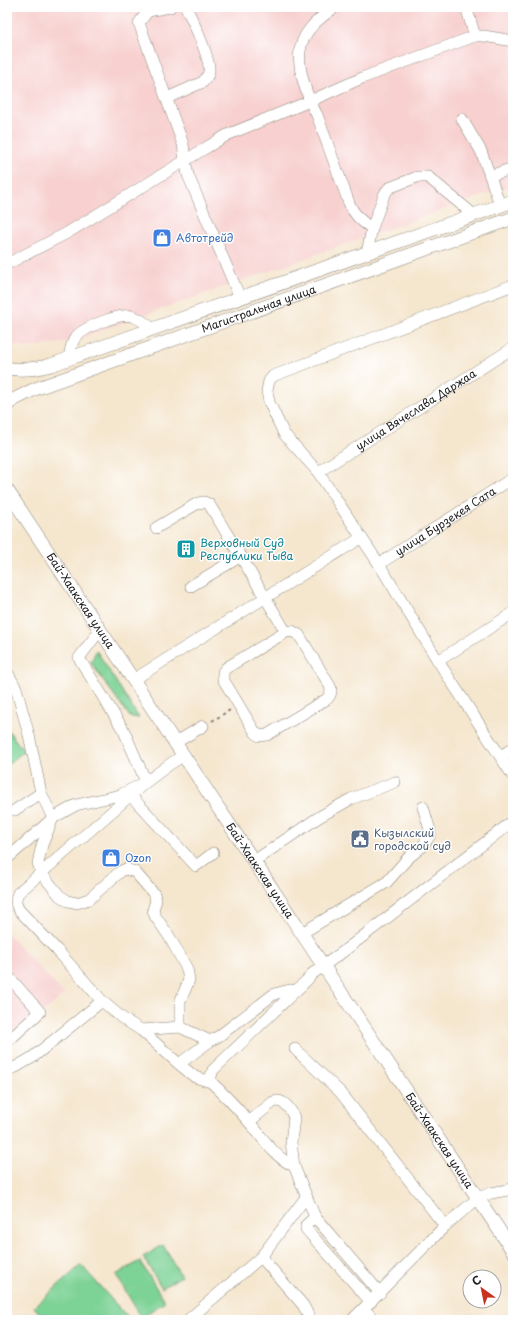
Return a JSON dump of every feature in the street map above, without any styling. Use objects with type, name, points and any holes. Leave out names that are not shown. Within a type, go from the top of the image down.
[{"type":"main road","name":"Магистральная улица","points":[[7,368],[15,370],[37,368],[70,358],[513,200]]},
{"type":"main road","name":"Магистральная улица","points":[[7,405],[13,400],[35,389],[513,218]]},
{"type":"main road","name":"Бай-Хаакская улица","points":[[9,499],[100,630],[513,1251]]},
{"type":"street","points":[[170,7],[148,11],[139,23],[183,144],[188,175],[240,298]]},
{"type":"street","points":[[167,98],[203,82],[209,72],[208,64],[196,29],[186,7]]},
{"type":"street","points":[[335,7],[320,18],[307,32],[300,47],[300,65],[303,82],[317,115],[353,212],[362,222],[372,228]]},
{"type":"street","points":[[466,7],[475,36]]},
{"type":"street","points":[[7,264],[67,233],[185,160],[227,136],[362,78],[475,36],[513,40]]},
{"type":"street","points":[[462,119],[481,151],[500,205]]},
{"type":"street","points":[[490,176],[513,168]]},
{"type":"street","points":[[367,253],[372,228],[384,195],[390,188],[417,177],[428,177],[474,215]]},
{"type":"street","points":[[513,285],[273,376],[269,381],[267,391],[269,402],[284,434],[318,472],[513,776]]},
{"type":"street","points":[[70,358],[71,348],[75,338],[82,331],[117,316],[130,316],[143,321],[153,329]]},
{"type":"street","name":"улица Вячеслава Даржаа","points":[[318,472],[513,348]]},
{"type":"street","name":"улица Бурзекея Сата","points":[[378,564],[513,478]]},
{"type":"street","points":[[156,528],[198,503],[206,502],[211,506],[286,632]]},
{"type":"street","points":[[133,680],[361,538]]},
{"type":"street","points":[[191,586],[241,556]]},
{"type":"street","points":[[438,661],[513,613]]},
{"type":"street","points":[[100,630],[79,658],[124,731],[146,782]]},
{"type":"street","points":[[294,631],[299,635],[330,686],[331,692],[329,697],[267,735],[262,736],[256,734],[223,679],[222,674],[224,670],[286,632],[294,631]]},
{"type":"street","points":[[7,672],[16,688],[34,757],[41,793],[53,818],[42,845],[38,863],[41,873],[60,896],[68,901],[77,903],[89,899],[121,871],[126,869],[135,872],[154,894],[156,900],[153,910],[155,916],[169,936],[188,974],[188,985],[180,1002],[180,1027]]},
{"type":"street","points":[[175,743],[203,726]]},
{"type":"street","points":[[501,756],[513,748]]},
{"type":"street","points":[[184,756],[146,782],[18,893],[15,899],[16,906],[102,1001],[122,1018],[142,1030],[195,1077],[211,1082],[249,1122],[276,1154],[286,1163],[294,1166]]},
{"type":"street","points":[[7,859],[53,818],[76,805],[120,795],[146,782]]},
{"type":"street","points":[[254,861],[319,817],[351,799],[395,782]]},
{"type":"street","points":[[15,810],[41,793]]},
{"type":"street","points":[[131,796],[196,866],[213,853]]},
{"type":"street","points":[[302,933],[387,882],[402,864],[423,846],[430,835],[430,830],[423,807]]},
{"type":"street","points":[[211,1082],[213,1070],[312,974],[513,821]]},
{"type":"street","points":[[7,975],[40,1012],[7,1042]]},
{"type":"street","points":[[179,1064],[274,994],[290,990],[296,991]]},
{"type":"street","points":[[7,1070],[16,1067],[33,1057],[102,1001]]},
{"type":"street","points":[[142,1030],[180,1027],[210,1040]]},
{"type":"street","points":[[295,1049],[341,1093],[445,1226]]},
{"type":"street","points":[[249,1122],[273,1102],[281,1101],[285,1104],[294,1118],[291,1142],[294,1166],[315,1217],[380,1293]]},
{"type":"street","points":[[352,1320],[445,1226],[478,1198],[513,1190]]},
{"type":"street","points":[[188,1320],[261,1257],[306,1197]]},
{"type":"street","points":[[315,1217],[306,1225],[306,1229],[367,1305],[374,1320]]},
{"type":"street","points":[[261,1257],[302,1305],[311,1320]]},
{"type":"path","points":[[203,726],[238,705]]},
{"type":"shaded area","points":[[7,7],[513,7],[513,185],[68,342],[26,348],[7,343]]},
{"type":"shaded area","points":[[7,933],[64,994],[7,1047]]},
{"type":"green space","points":[[96,650],[139,718],[130,717],[91,663]]},
{"type":"green space","points":[[7,729],[24,751],[7,765]]},
{"type":"green space","points":[[163,1245],[181,1276],[162,1288],[143,1257]]},
{"type":"green space","points":[[140,1261],[165,1302],[141,1317],[116,1275]]},
{"type":"green space","points":[[81,1265],[130,1320],[46,1320],[34,1307]]},
{"type":"place","name":"Автотрейд","points":[[162,238]]},
{"type":"place","name":"Верховный Суд Республики Тыва","points":[[186,549]]},
{"type":"place","name":"Кызылский городской суд","points":[[360,839]]},
{"type":"place","name":"Ozon","points":[[111,858]]}]
